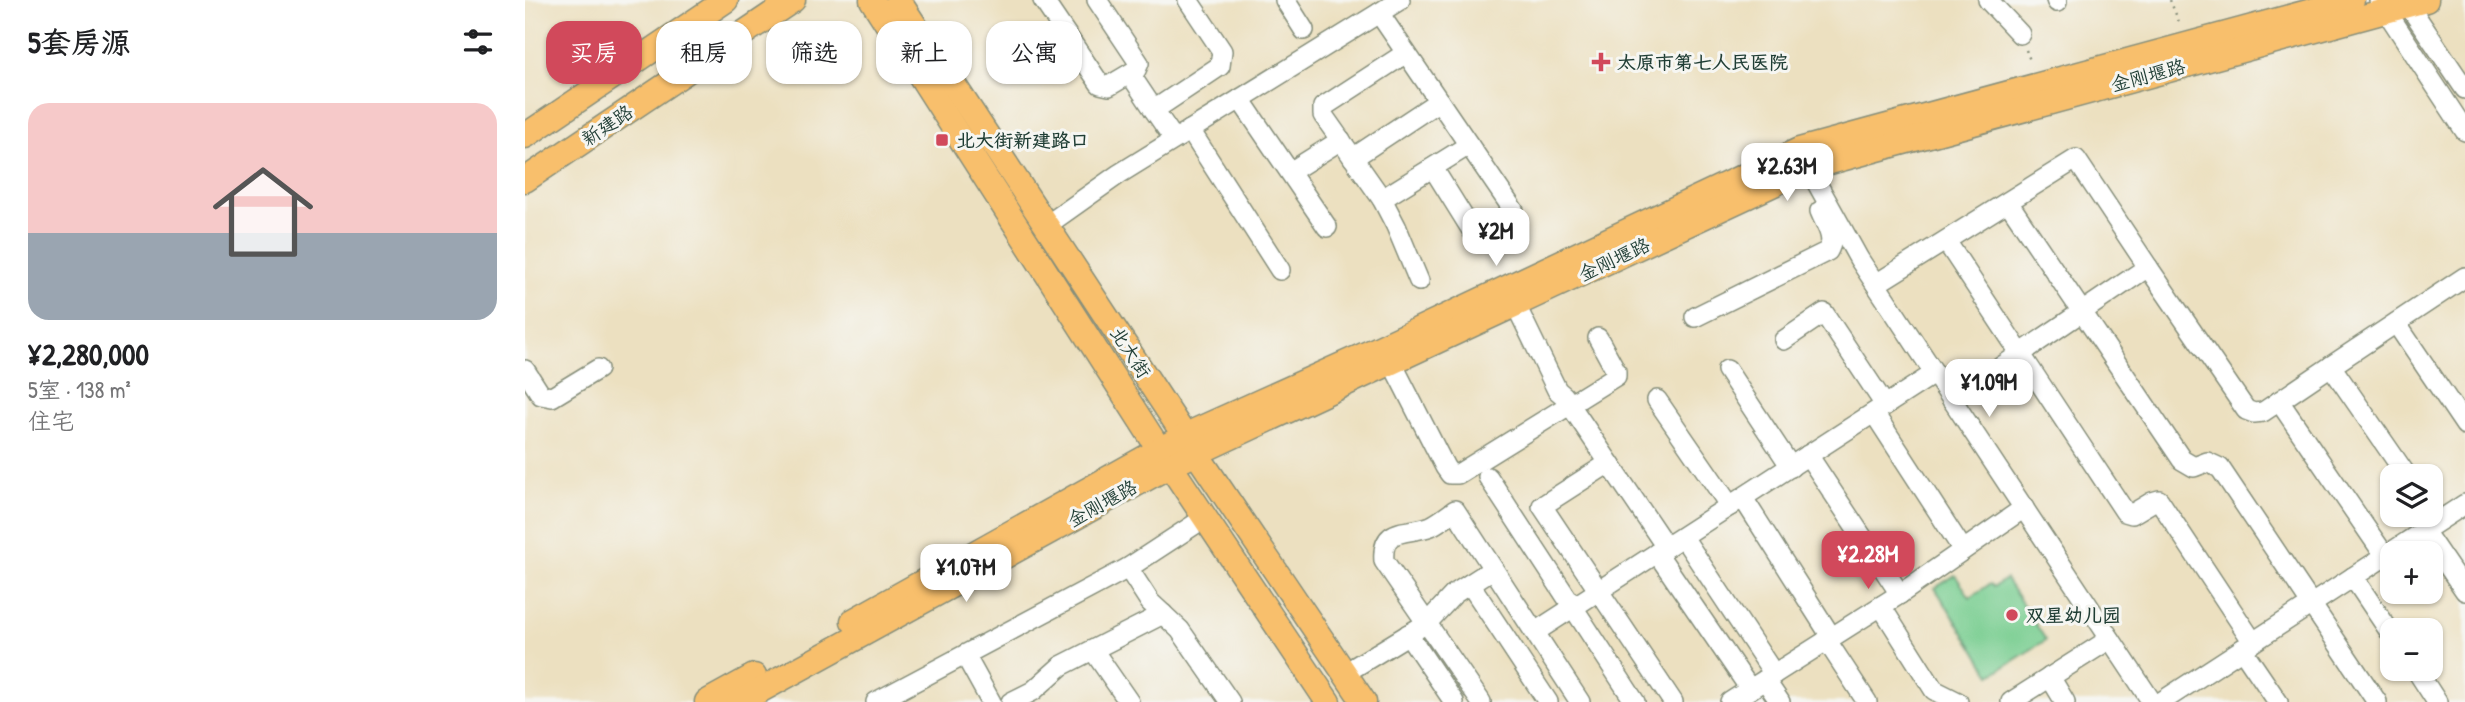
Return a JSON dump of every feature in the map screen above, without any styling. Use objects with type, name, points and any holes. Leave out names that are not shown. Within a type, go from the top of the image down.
[{"type":"main road","name":"新建路","points":[[525,136],[726,0]]},
{"type":"main road","name":"新建路","points":[[525,180],[793,0]]},
{"type":"main road","name":"北大街","points":[[872,0],[1325,701]]},
{"type":"main road","name":"北大街","points":[[898,0],[1364,702]]},
{"type":"main road","points":[[1191,444],[1804,159],[2352,0]]},
{"type":"main road","name":"金刚堰路","points":[[1804,159],[2401,3]]},
{"type":"main road","name":"金刚堰路","points":[[739,702],[1165,457],[1392,363],[1512,296]]},
{"type":"main road","points":[[707,702],[1165,457]]},
{"type":"street","points":[[1043,0],[1100,84],[1109,86],[1136,70],[1139,63],[1097,0]]},
{"type":"street","points":[[1154,110],[1220,66],[1222,51],[1188,0]]},
{"type":"street","points":[[1285,0],[1304,30]]},
{"type":"street","points":[[1047,225],[1119,174],[1401,0]]},
{"type":"street","points":[[1988,0],[2020,34]]},
{"type":"street","points":[[2401,3],[2465,89]]},
{"type":"street","points":[[2401,3],[2465,131]]},
{"type":"street","points":[[1379,13],[1514,211]]},
{"type":"street","points":[[1406,53],[1323,107],[1323,115],[1382,200],[1419,281]]},
{"type":"street","points":[[1130,74],[1154,110],[1182,135],[1280,270]]},
{"type":"street","points":[[1240,99],[1327,226]]},
{"type":"street","points":[[1353,158],[1439,101]]},
{"type":"street","points":[[1290,172],[1341,140]]},
{"type":"street","points":[[1382,200],[1469,145]]},
{"type":"street","points":[[1804,159],[1859,258],[2152,702]]},
{"type":"street","points":[[1695,317],[1828,251],[1831,237],[1811,191],[1804,159]]},
{"type":"street","points":[[1876,284],[2076,159],[2246,410],[2254,413],[2263,412],[2396,323],[2463,282]]},
{"type":"street","points":[[1433,167],[1476,237]]},
{"type":"street","points":[[2008,201],[2182,460],[2194,467],[2207,462],[2220,468],[2377,702]]},
{"type":"street","points":[[1946,241],[2125,512],[2132,514],[2159,500],[2248,645],[2278,702]]},
{"type":"street","points":[[1952,400],[2148,267]]},
{"type":"street","points":[[1512,296],[1557,390],[1570,404],[1609,463],[1780,702]]},
{"type":"street","points":[[1784,340],[1825,313],[1962,550]]},
{"type":"street","points":[[2396,323],[2465,425]]},
{"type":"street","points":[[1392,363],[1450,474],[1458,474],[1616,376],[1616,370],[1598,338]]},
{"type":"street","points":[[2331,366],[2399,464]]},
{"type":"street","points":[[525,370],[532,396],[552,397],[598,369]]},
{"type":"street","points":[[1727,370],[1791,467]]},
{"type":"street","points":[[1535,632],[1935,373]]},
{"type":"street","points":[[1657,400],[1736,502],[1830,639],[1867,702]]},
{"type":"street","points":[[2279,401],[2380,549]]},
{"type":"street","points":[[1808,455],[1900,594]]},
{"type":"street","points":[[1609,463],[1542,506],[1672,702]]},
{"type":"street","points":[[1487,477],[1635,702]]},
{"type":"street","points":[[2443,515],[2465,504]]},
{"type":"street","points":[[1730,702],[1900,594],[2024,508]]},
{"type":"street","points":[[1481,702],[1384,561],[1385,544],[1390,537],[1430,526],[1455,510],[1580,702]]},
{"type":"street","points":[[887,699],[1128,568],[1206,517]]},
{"type":"street","points":[[2405,541],[2423,527]]},
{"type":"street","points":[[2434,527],[2465,591]]},
{"type":"street","points":[[1669,546],[1763,681]]},
{"type":"street","points":[[2161,702],[2380,559]]},
{"type":"street","points":[[1128,568],[1150,602],[1181,630],[1230,702]]},
{"type":"street","points":[[1345,673],[1427,623],[1454,594],[1493,569]]},
{"type":"street","points":[[2353,577],[2381,618]]},
{"type":"street","points":[[1470,584],[1548,702]]},
{"type":"street","points":[[1881,606],[1934,690],[1958,702]]},
{"type":"street","points":[[1011,702],[1037,696],[1061,666],[1163,614]]},
{"type":"street","points":[[1408,634],[1448,694],[1462,674]]},
{"type":"street","points":[[2011,702],[2110,639]]},
{"type":"street","points":[[1093,650],[1129,702]]},
{"type":"street","points":[[965,655],[991,702]]},
{"type":"street","points":[[2050,677],[2066,702]]},
{"type":"street","points":[[2423,681],[2437,702]]},
{"type":"path","points":[[2170,0],[2179,22]]},
{"type":"green space","points":[[1955,575],[1970,597],[1990,584],[1993,587],[2006,579],[2046,640],[1991,675],[1935,588]]},
{"type":"place","name":"太原市第七人民医院","points":[[1601,62]]},
{"type":"place","name":"北大街新建路口","points":[[942,140]]},
{"type":"place","name":"双星幼儿园","points":[[2012,615]]}]
